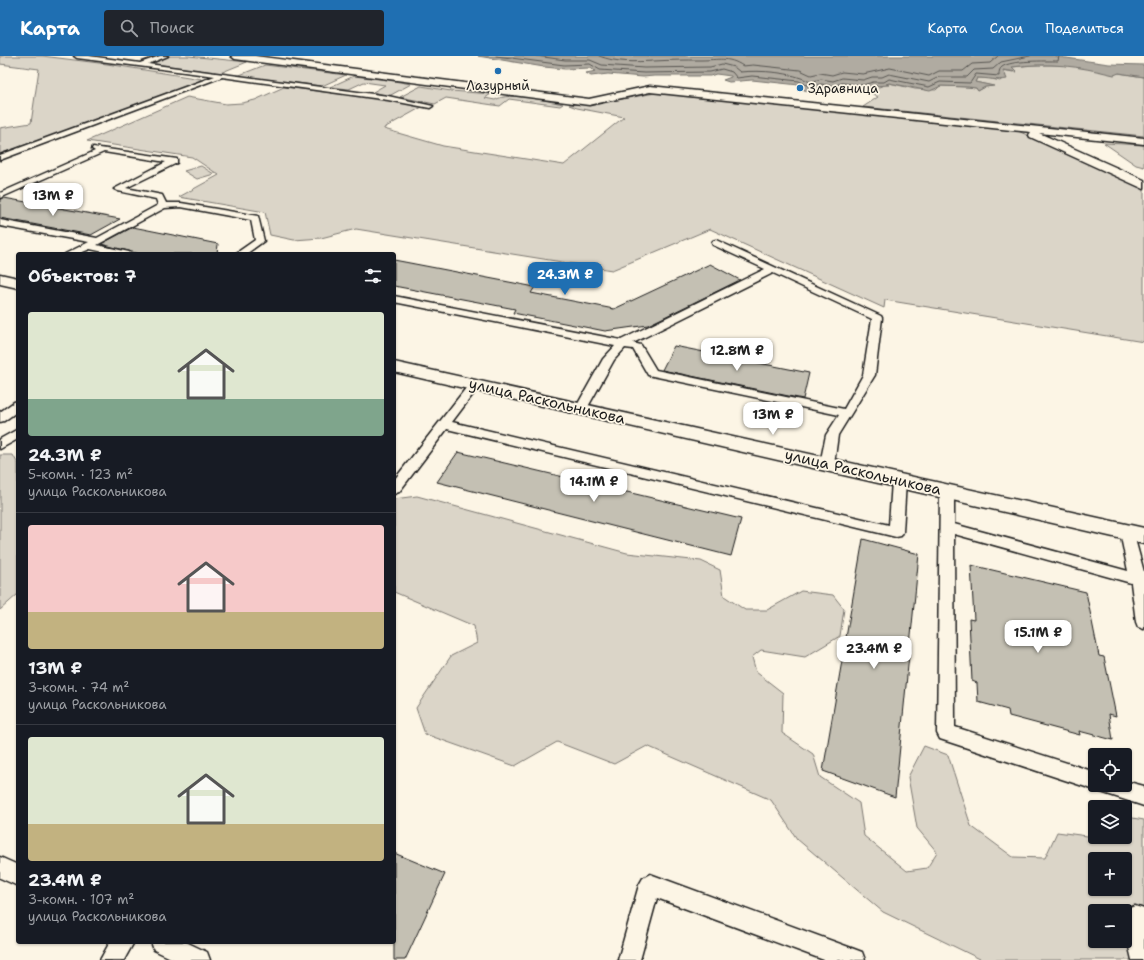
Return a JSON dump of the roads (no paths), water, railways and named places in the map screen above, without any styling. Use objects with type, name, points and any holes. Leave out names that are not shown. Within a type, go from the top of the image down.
[{"type":"street","points":[[235,56],[589,102],[650,89],[1144,141]]},
{"type":"street","points":[[1015,127],[1144,185]]},
{"type":"street","points":[[0,279],[16,282]]},
{"type":"street","name":"улица Раскольникова","points":[[396,367],[1136,534]]},
{"type":"lane","points":[[76,56],[388,98],[430,106]]},
{"type":"lane","points":[[140,64],[165,56]]},
{"type":"lane","points":[[0,158],[220,76]]},
{"type":"lane","points":[[90,148],[174,162],[118,190],[159,197],[163,206]]},
{"type":"lane","points":[[0,196],[104,150]]},
{"type":"lane","points":[[75,252],[93,244],[163,206],[181,205],[255,218],[260,241],[243,252]]},
{"type":"lane","points":[[0,223],[93,244],[119,252]]},
{"type":"lane","points":[[716,242],[877,318],[869,375],[847,413],[832,435],[827,464]]},
{"type":"lane","points":[[581,409],[609,359],[622,344],[773,269]]},
{"type":"lane","points":[[396,299],[637,347],[652,373],[847,413]]},
{"type":"lane","points":[[396,486],[474,385]]},
{"type":"lane","points":[[0,418],[16,406]]},
{"type":"lane","points":[[443,424],[815,517],[896,532],[899,481]]},
{"type":"lane","points":[[0,445],[16,434]]},
{"type":"lane","points":[[947,492],[946,734],[1088,779]]},
{"type":"lane","points":[[946,527],[1141,580]]},
{"type":"lane","points":[[1136,534],[1144,622]]},
{"type":"lane","points":[[1131,792],[1144,796]]},
{"type":"lane","points":[[0,867],[16,875]]},
{"type":"lane","points":[[629,960],[650,885],[854,960]]},
{"type":"lane","points":[[1143,960],[1135,917],[1144,920]]},
{"type":"lane","points":[[111,960],[122,944]]},
{"type":"lane","points":[[166,944],[199,960]]},
{"type":"water","points":[[478,56],[1052,56],[1109,64],[1144,65],[1144,77],[1119,73],[1114,75],[1088,69],[1063,66],[1039,65],[1012,67],[1017,72],[1003,70],[1007,79],[1000,80],[977,78],[975,82],[994,86],[985,87],[978,91],[976,88],[941,86],[930,91],[889,83],[886,84],[889,85],[874,86],[864,89],[841,87],[839,89],[822,88],[810,91],[804,90],[799,85],[752,80],[729,82],[723,80],[731,76],[716,74],[710,76],[643,77],[608,74],[591,76],[586,73],[596,71],[589,68],[565,69],[544,67]]},
{"type":"place","name":"Лазурный","points":[[498,71]]},
{"type":"place","name":"Здравница","points":[[800,88]]}]
